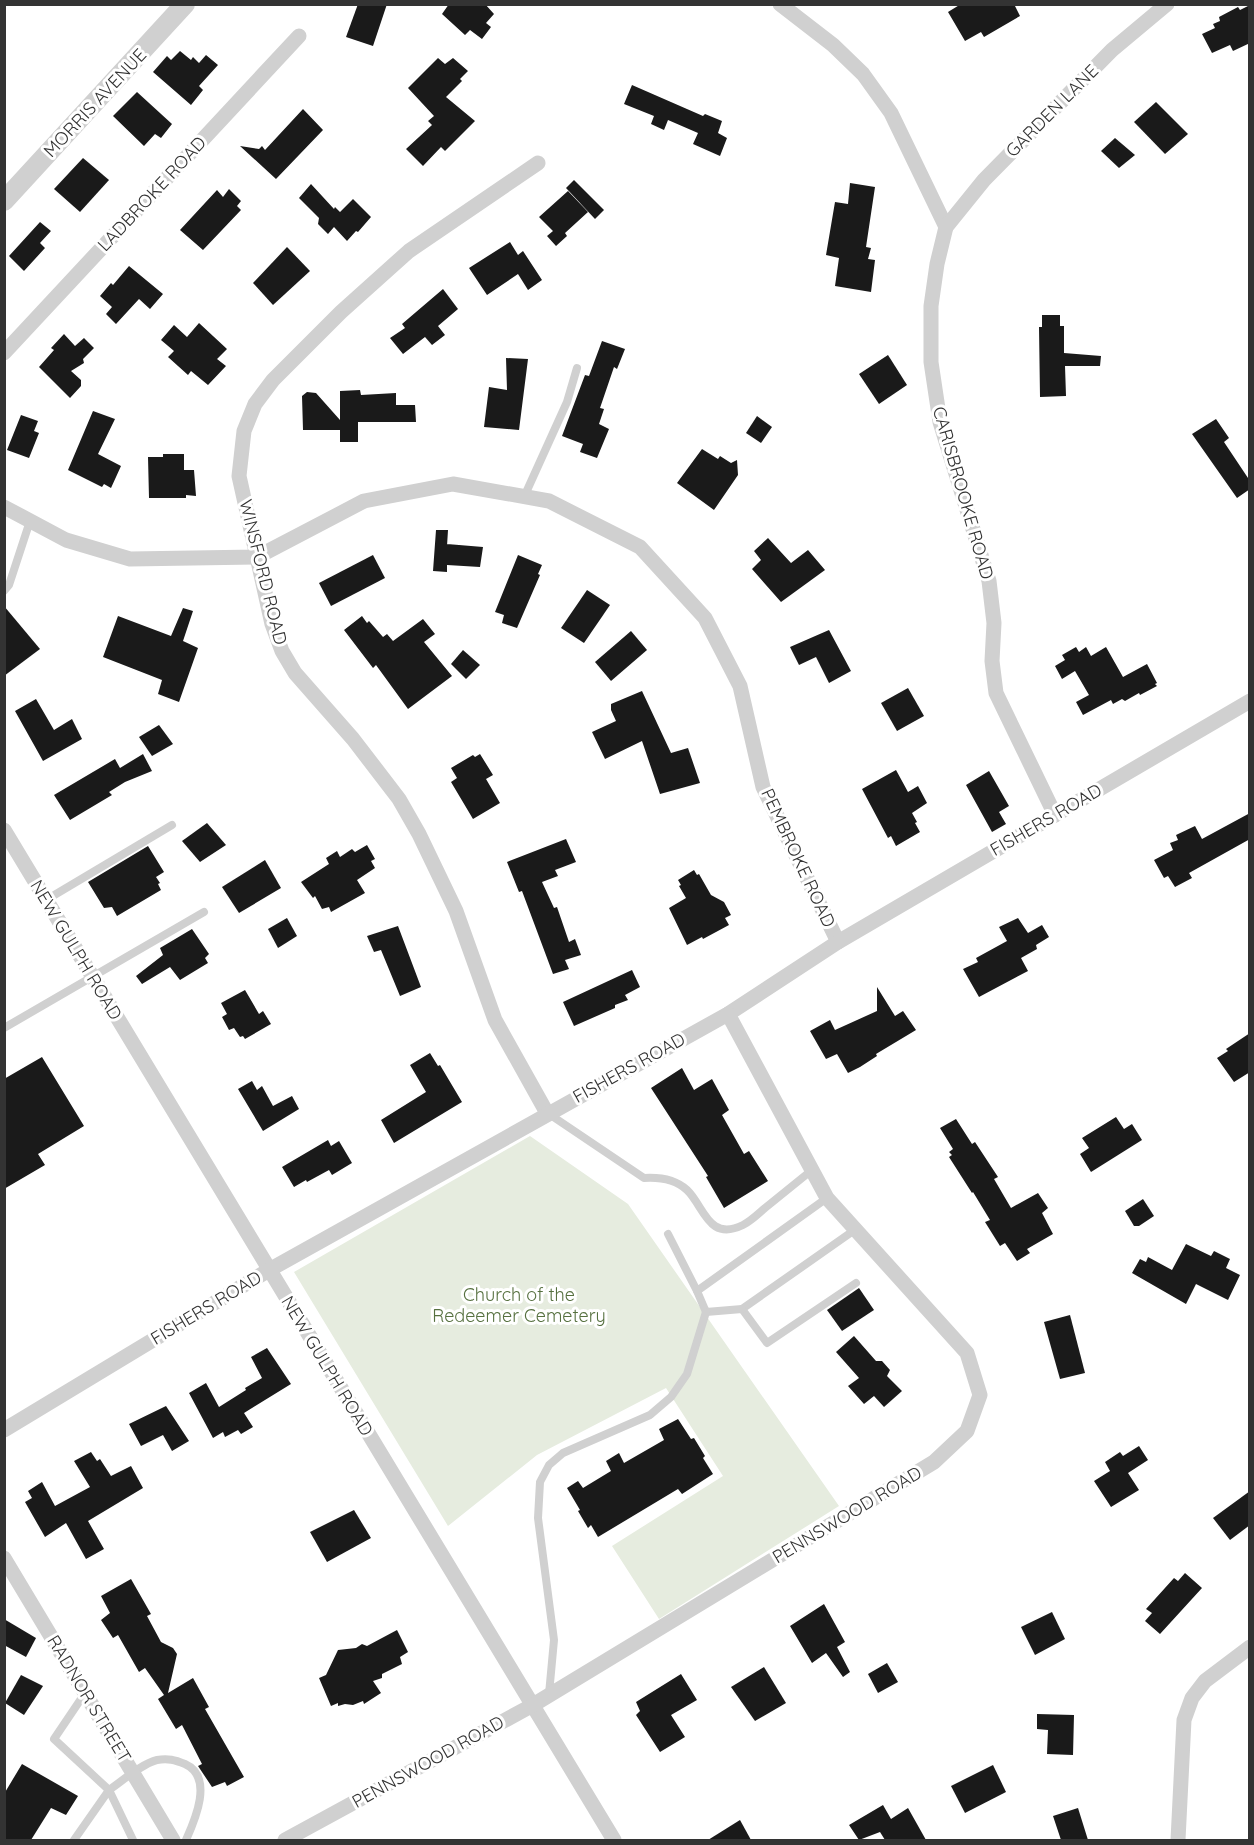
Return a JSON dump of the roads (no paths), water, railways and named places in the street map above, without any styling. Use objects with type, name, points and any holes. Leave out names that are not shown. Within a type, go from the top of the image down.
[{"type":"street","name":"MORRIS AVENUE","points":[[4,201],[185,4]]},
{"type":"street","points":[[780,4],[833,45],[863,74],[891,113],[946,227]]},
{"type":"street","name":"GARDEN LANE","points":[[946,227],[984,180],[1112,50],[1167,4]]},
{"type":"street","name":"LADBROKE ROAD","points":[[4,353],[299,36]]},
{"type":"street","name":"WINSFORD ROAD","points":[[538,163],[409,251],[325,328],[273,380],[255,404],[243,431],[239,476],[272,624],[282,651],[295,673],[353,739],[399,799],[419,834],[456,910],[495,1020],[547,1113]]},
{"type":"street","name":"CARISBROOKE ROAD","points":[[946,227],[937,264],[931,306],[931,362],[940,422],[989,581],[994,623],[992,661],[996,693],[1055,814]]},
{"type":"street","name":"PEMBROKE ROAD","points":[[4,507],[66,540],[130,560],[256,557],[364,501],[453,484],[549,501],[640,547],[705,618],[740,686],[763,787],[838,942]]},
{"type":"street","name":"FISHERS ROAD","points":[[4,1430],[269,1270],[728,1014],[838,942],[1250,701]]},
{"type":"street","name":"NEW GULPH ROAD","points":[[4,830],[614,1840]]},
{"type":"street","name":"PENNSWOOD ROAD","points":[[285,1840],[533,1705],[934,1462],[967,1431],[981,1395],[967,1353],[827,1198],[728,1014]]},
{"type":"street","name":"RADNOR STREET","points":[[4,1558],[172,1840]]},
{"type":"street","points":[[1178,1840],[1184,1720],[1192,1698],[1205,1682],[1250,1647]]},
{"type":"lane","points":[[524,497],[567,402],[577,368]]},
{"type":"lane","points":[[4,591],[9,585],[30,521]]},
{"type":"lane","points":[[46,900],[172,825]]},
{"type":"lane","points":[[4,1028],[204,912]]},
{"type":"lane","points":[[547,1113],[644,1178],[659,1177],[673,1181],[686,1189],[696,1200],[708,1221],[726,1229],[745,1224],[812,1170]]},
{"type":"lane","points":[[697,1291],[827,1198]]},
{"type":"lane","points":[[706,1312],[742,1309],[855,1229]]},
{"type":"lane","points":[[549,1695],[554,1640],[538,1518],[540,1482],[549,1465],[563,1453],[650,1415],[671,1397],[687,1374],[706,1312],[668,1234]]},
{"type":"lane","points":[[742,1309],[767,1343],[856,1283]]},
{"type":"lane","points":[[85,1694],[54,1739],[109,1790],[133,1840]]},
{"type":"lane","points":[[74,1840],[109,1790],[155,1760],[172,1758],[190,1766],[199,1780],[200,1798],[196,1818],[186,1840]]},
{"type":"park label","name":"Church of the Redeemer Cemetery","points":[[519,1305]]}]
